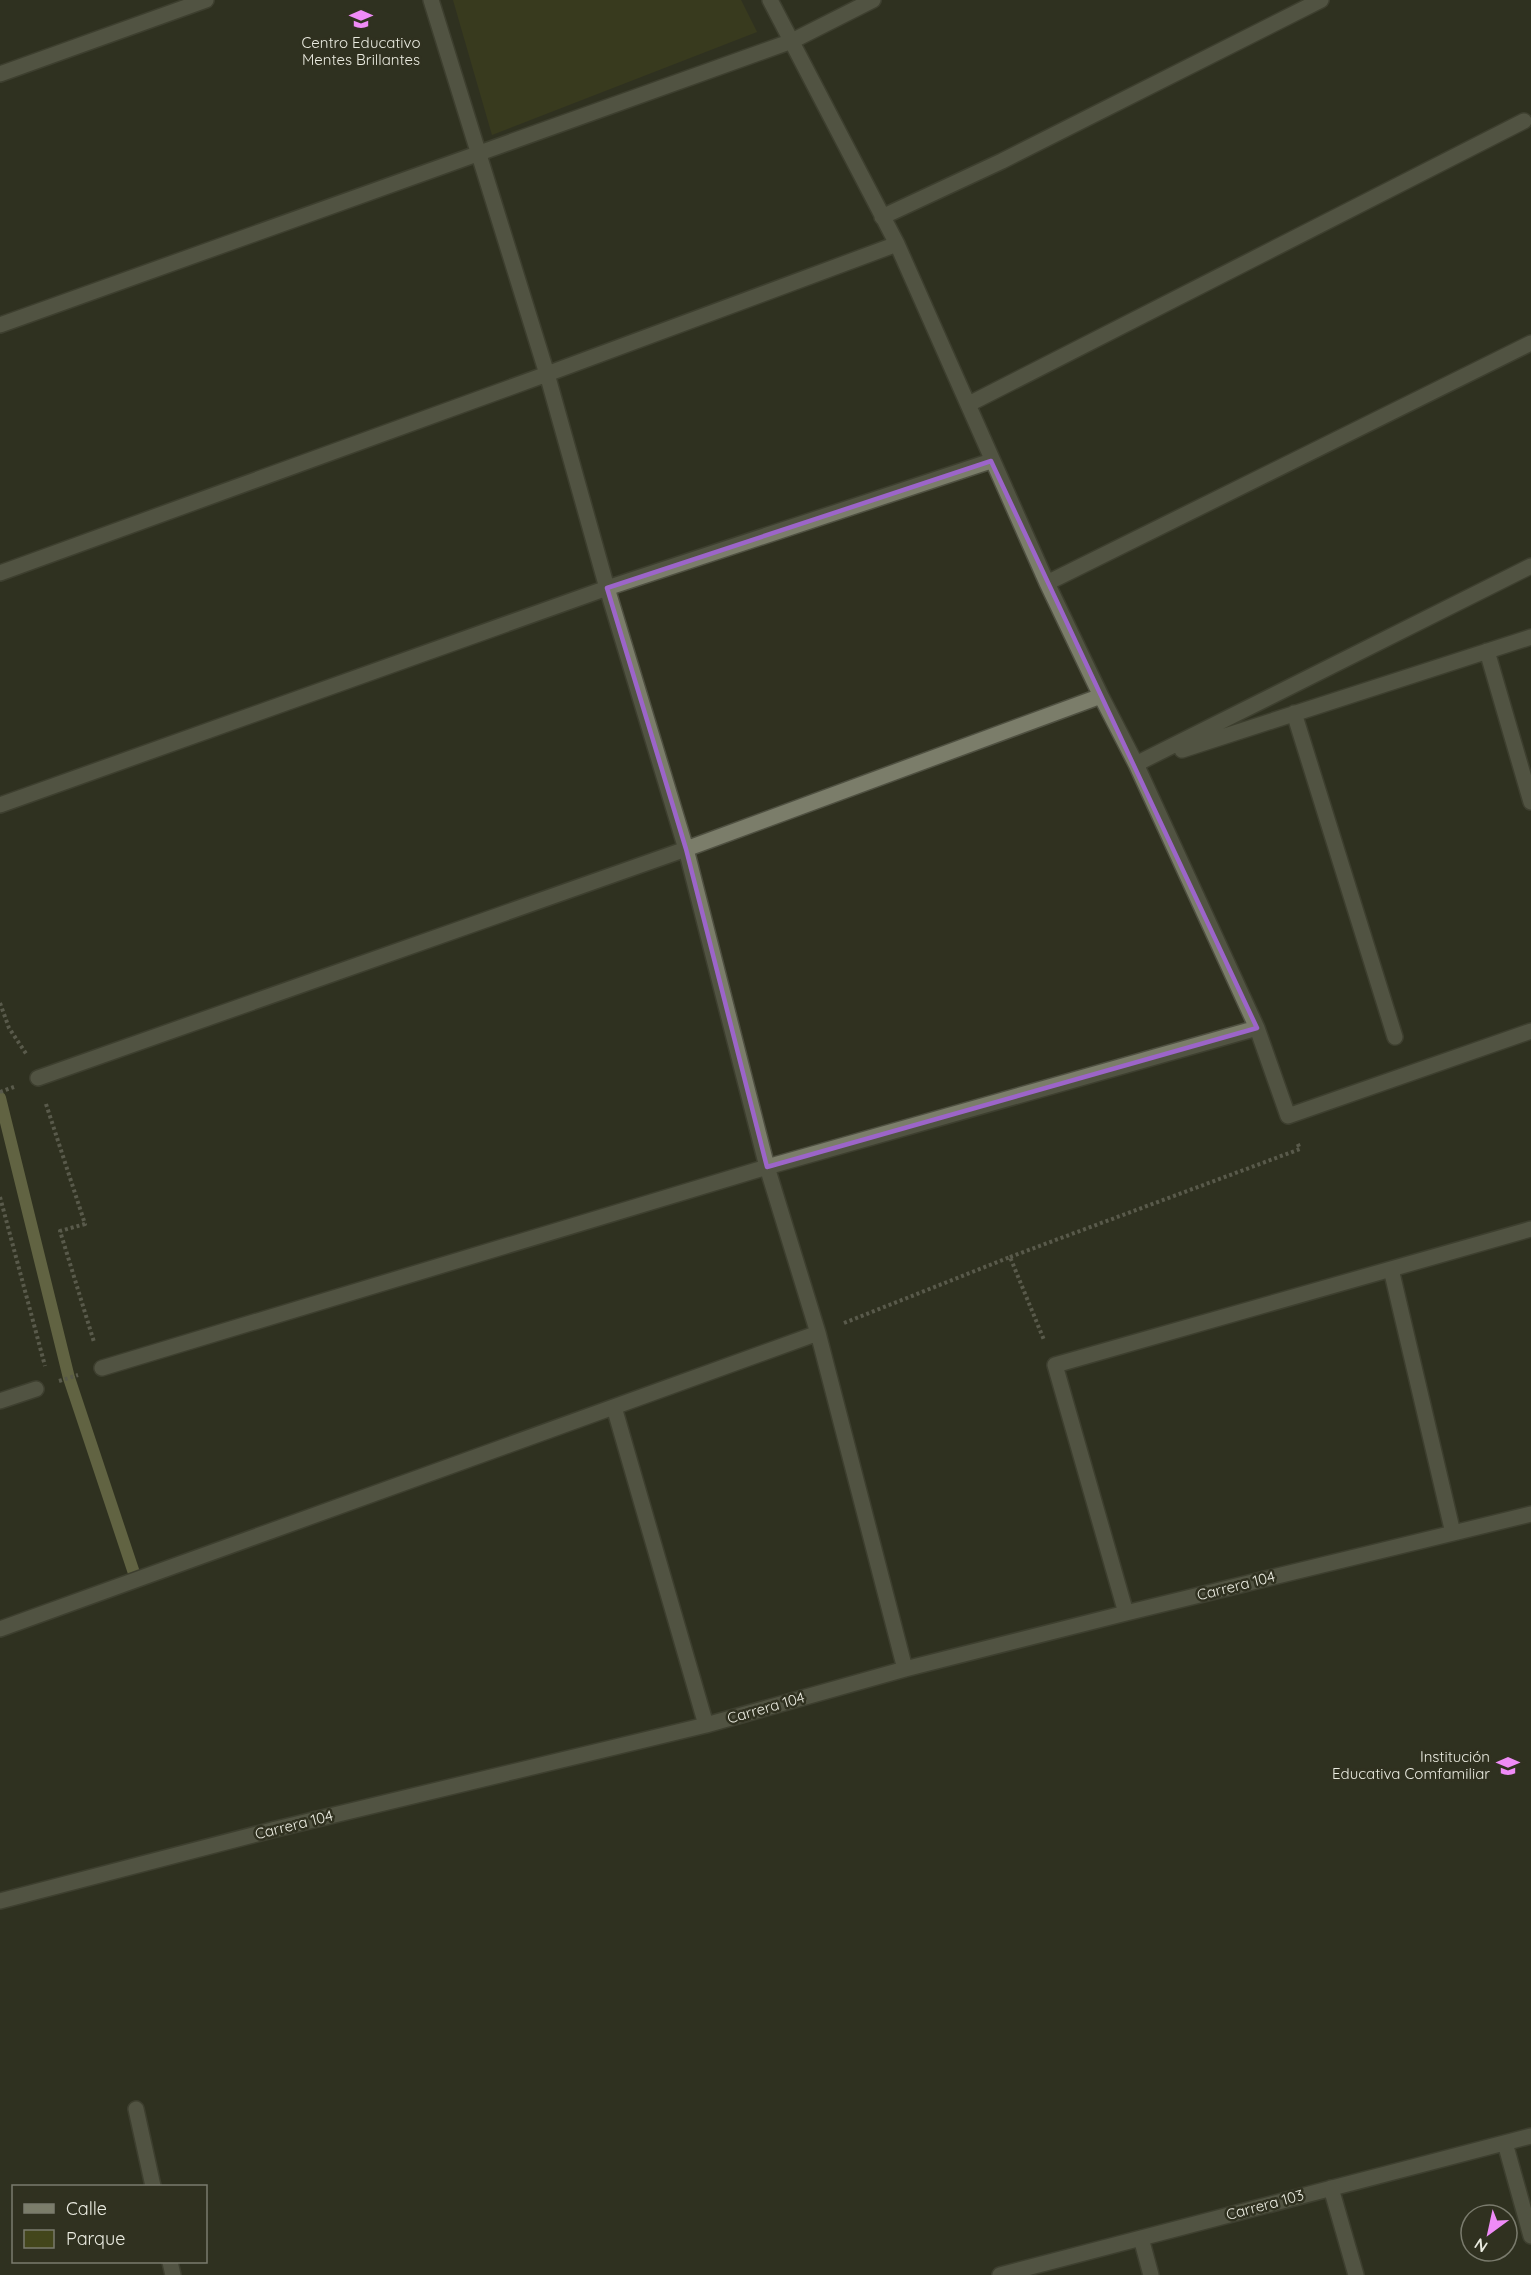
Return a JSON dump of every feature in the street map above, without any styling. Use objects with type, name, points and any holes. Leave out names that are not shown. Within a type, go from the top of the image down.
[{"type":"street","points":[[0,74],[206,0]]},
{"type":"street","points":[[432,0],[547,374],[607,588],[686,849],[767,1167],[818,1333],[905,1669]]},
{"type":"street","points":[[770,0],[897,244],[969,404],[991,461],[1047,583],[1136,764],[1257,1028],[1288,1116],[1531,1031]]},
{"type":"street","points":[[0,325],[792,41],[873,0]]},
{"type":"street","points":[[882,217],[1002,161],[1321,0]]},
{"type":"street","points":[[969,404],[1524,122]]},
{"type":"street","points":[[0,573],[897,244]]},
{"type":"street","points":[[1047,583],[1531,343]]},
{"type":"street","points":[[0,805],[607,588],[991,461]]},
{"type":"street","points":[[1136,764],[1531,566]]},
{"type":"street","points":[[1136,764],[1531,637]]},
{"type":"street","points":[[1487,651],[1531,802]]},
{"type":"street","points":[[38,1078],[686,849],[1101,696]]},
{"type":"street","points":[[1294,713],[1395,1037]]},
{"type":"street","points":[[102,1368],[767,1167],[1257,1028]]},
{"type":"street","points":[[1126,1613],[1055,1365],[1531,1229]]},
{"type":"street","points":[[1391,1269],[1453,1533]]},
{"type":"street","points":[[0,1629],[818,1333]]},
{"type":"street","points":[[0,1401],[43,1386]]},
{"type":"street","points":[[614,1407],[706,1725]]},
{"type":"street","name":"Carrera 104","points":[[0,1901],[283,1827],[706,1725],[905,1669],[1126,1613],[1531,1514]]},
{"type":"street","points":[[136,2109],[153,2185]]},
{"type":"street","name":"Carrera 103","points":[[1000,2275],[1531,2136]]},
{"type":"street","points":[[1505,2143],[1531,2236]]},
{"type":"street","points":[[1331,2188],[1356,2275]]},
{"type":"street","points":[[1141,2238],[1151,2275]]},
{"type":"path","points":[[0,1003],[9,1028],[25,1051],[38,1078],[85,1224],[60,1231],[102,1368]]},
{"type":"path","points":[[818,1333],[1010,1257],[1300,1149],[1288,1116]]},
{"type":"path","points":[[0,1197],[47,1373]]},
{"type":"path","points":[[1010,1257],[1055,1365]]},
{"type":"path","points":[[43,1386],[86,1372]]},
{"type":"highlighted area","points":[[991,461],[1257,1028],[767,1167],[686,849],[607,588]]},
{"type":"green space","points":[[453,0],[741,0],[757,32],[492,135]]},
{"type":"waterway","points":[[0,1098],[69,1378],[136,1579]]},
{"type":"place","name":"Centro Educativo Mentes Brillantes","points":[[361,19]]},
{"type":"place","name":"Institución Educativa Comfamiliar","points":[[1508,1766]]}]
